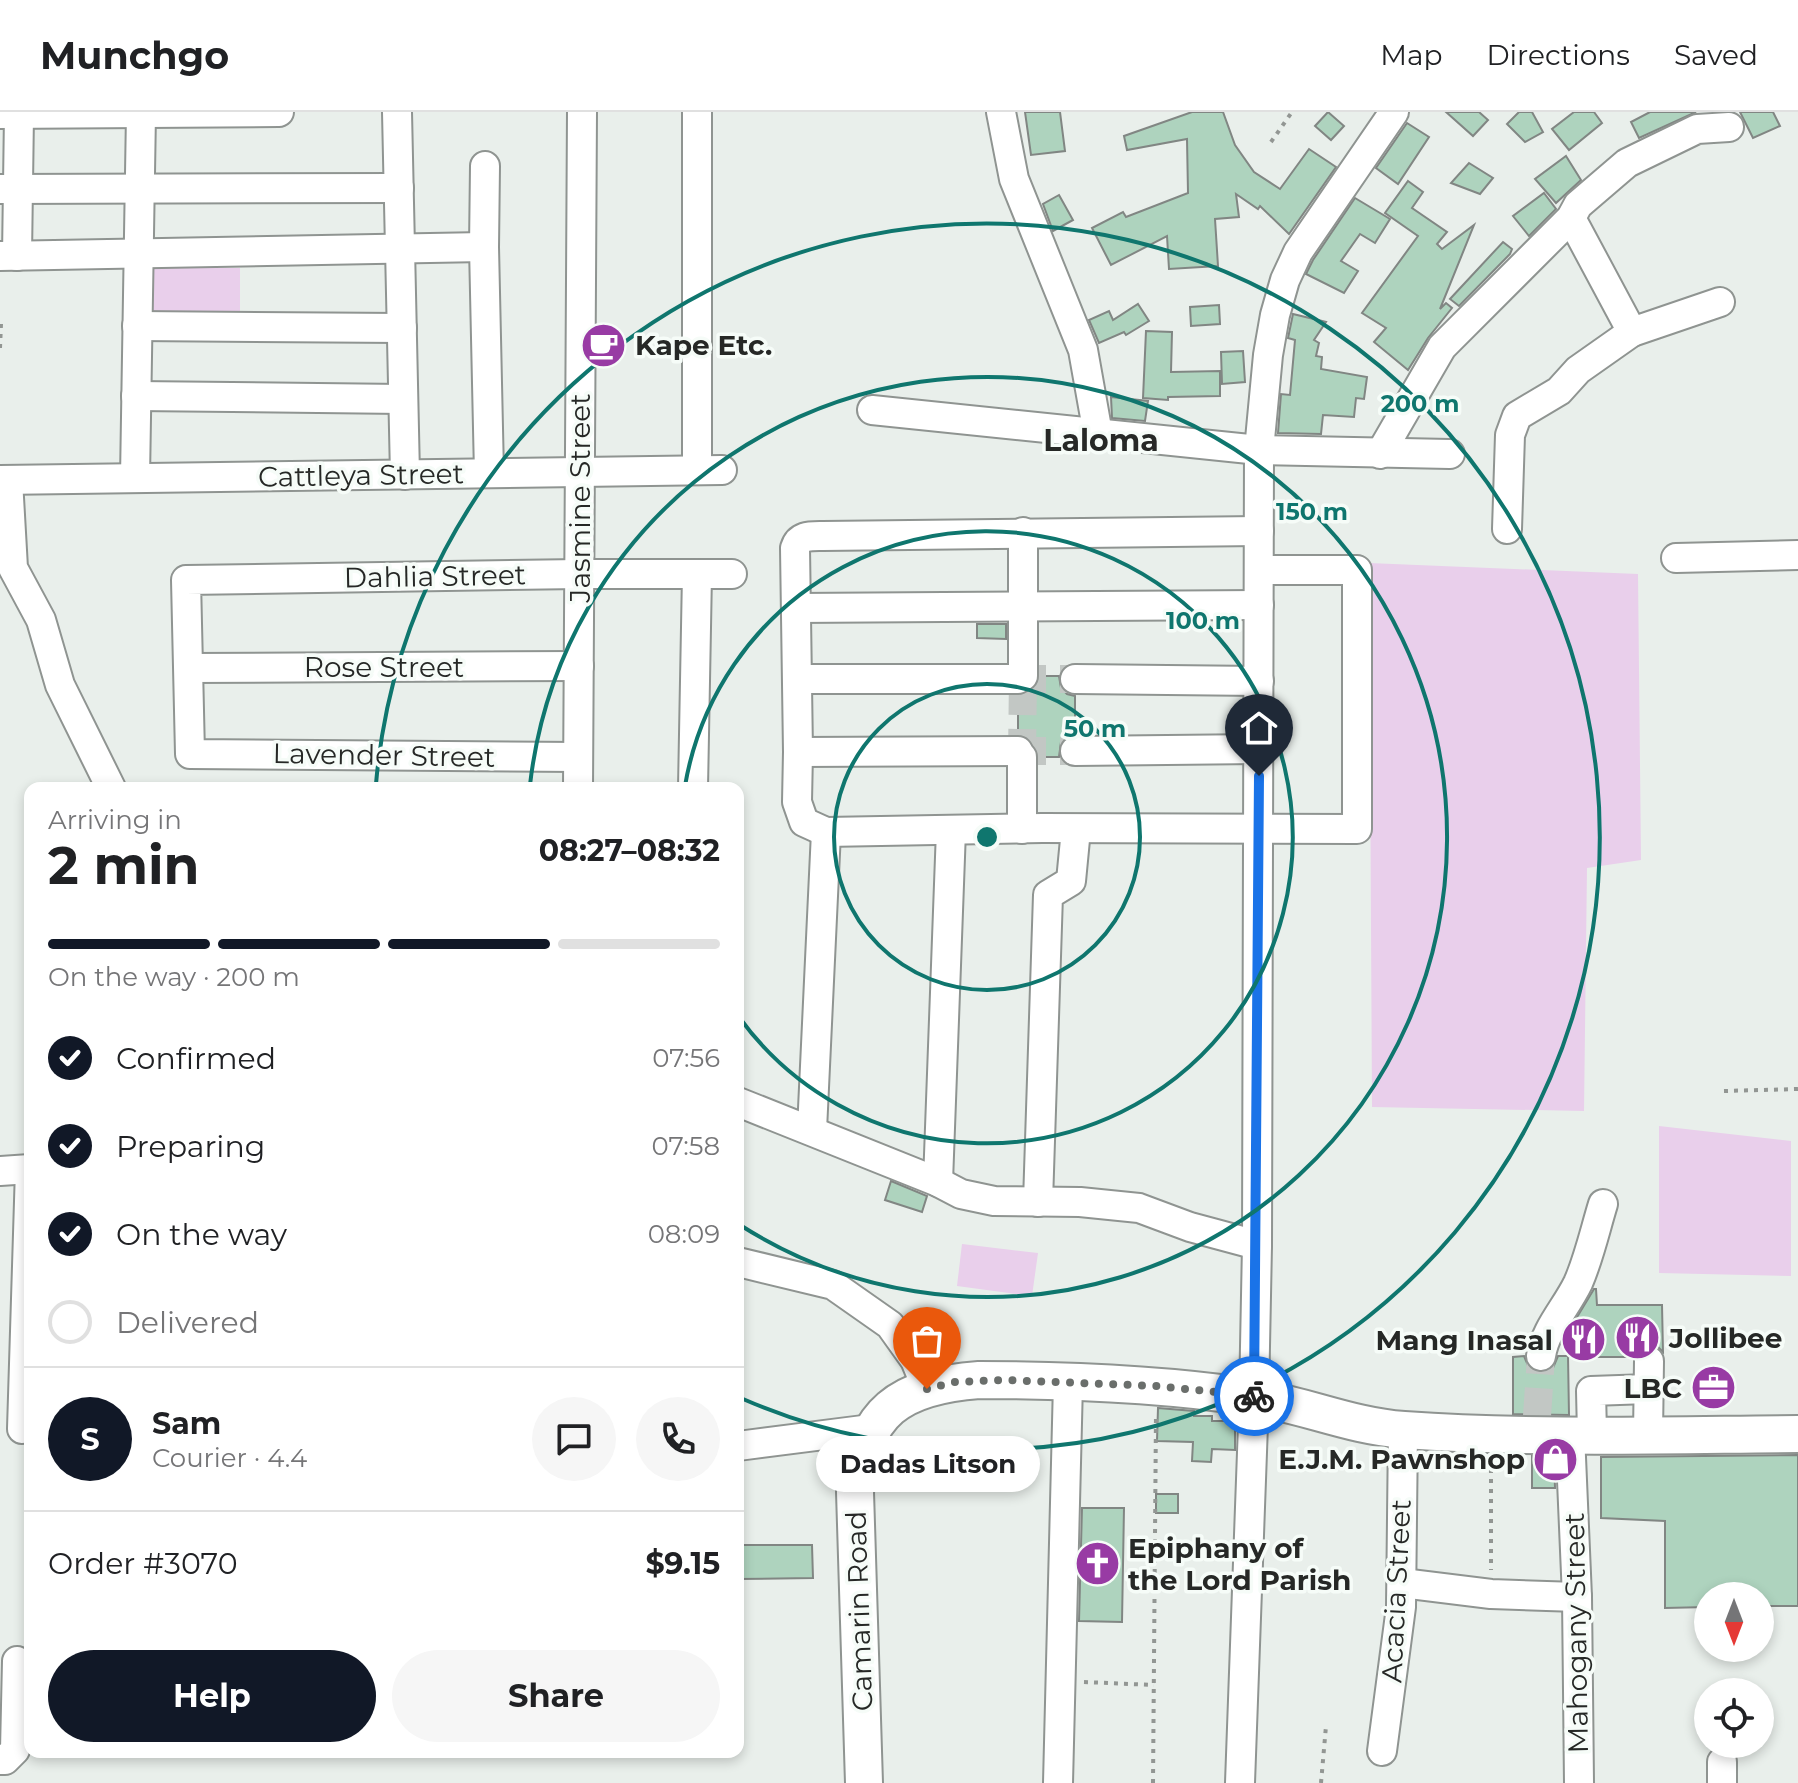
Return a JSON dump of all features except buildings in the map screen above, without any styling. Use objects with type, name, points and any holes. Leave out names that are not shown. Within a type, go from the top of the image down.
[{"type":"main road","name":"Camarin Road","points":[[864,1783],[855,1492],[861,1451],[871,1429],[885,1411],[927,1389],[979,1380],[1157,1386],[1254,1397],[1353,1424],[1403,1430],[1559,1430],[1648,1435],[1798,1434]]},
{"type":"street","points":[[279,112],[10,114],[9,256],[484,247]]},
{"type":"street","points":[[397,112],[405,475]]},
{"type":"street","name":"Jasmine Street","points":[[578,782],[582,112]]},
{"type":"street","name":"Cattleya Street","points":[[4,480],[709,470],[697,112]]},
{"type":"street","points":[[1001,112],[1014,179],[1083,350],[1098,434]]},
{"type":"street","points":[[1240,1783],[1257,1245],[1259,450],[1268,355],[1285,280],[1298,252],[1394,112]]},
{"type":"street","points":[[135,478],[141,113]]},
{"type":"street","points":[[1380,454],[1442,347],[1571,218],[1578,205],[1627,163],[1697,129],[1729,127]]},
{"type":"street","points":[[485,166],[489,473]]},
{"type":"street","points":[[9,189],[399,188]]},
{"type":"street","points":[[1571,218],[1632,332]]},
{"type":"street","points":[[1507,529],[1510,435],[1517,416],[1559,391],[1578,370],[1632,332],[1720,302]]},
{"type":"street","points":[[137,326],[402,328]]},
{"type":"street","points":[[136,396],[403,399]]},
{"type":"street","points":[[872,410],[1259,450],[1450,454]]},
{"type":"street","points":[[4,480],[13,568],[41,620],[60,685],[108,782]]},
{"type":"street","points":[[1259,531],[1023,532],[804,537],[797,541],[797,802],[804,822],[826,832],[1358,828],[1357,571],[1259,570]]},
{"type":"street","points":[[798,679],[1020,678],[1023,532]]},
{"type":"street","points":[[1676,558],[1798,555]]},
{"type":"street","points":[[693,782],[697,574]]},
{"type":"street","name":"Dahlia Street","points":[[189,668],[186,580],[732,574]]},
{"type":"street","points":[[796,608],[1259,605]]},
{"type":"street","name":"Rose Street","points":[[189,668],[579,666]]},
{"type":"street","name":"Lavender Street","points":[[189,668],[190,754],[578,757]]},
{"type":"street","points":[[1075,679],[1259,681]]},
{"type":"street","points":[[1075,751],[1259,749]]},
{"type":"street","points":[[798,752],[1020,754],[1022,829]]},
{"type":"street","points":[[1038,1202],[1048,895],[1071,881],[1076,829]]},
{"type":"street","points":[[938,1182],[951,830]]},
{"type":"street","points":[[812,1130],[826,832]]},
{"type":"street","points":[[744,1104],[961,1194],[994,1201],[1080,1202],[1139,1208],[1190,1227],[1257,1245]]},
{"type":"street","points":[[0,1171],[24,1169]]},
{"type":"street","points":[[1541,1356],[1543,1339],[1562,1313],[1579,1280],[1603,1204]]},
{"type":"street","points":[[744,1263],[833,1285],[890,1325],[915,1360],[927,1389]]},
{"type":"street","points":[[17,1429],[24,1289]]},
{"type":"street","name":"Mahogany Street","points":[[1579,1783],[1577,1597],[1559,1430],[1591,1391],[1648,1375],[1648,1435]]},
{"type":"street","points":[[1058,1783],[1068,1383]]},
{"type":"street","points":[[744,1445],[871,1429]]},
{"type":"street","name":"Acacia Street","points":[[1382,1751],[1402,1583],[1403,1430]]},
{"type":"street","points":[[1402,1583],[1491,1594],[1577,1597]]},
{"type":"street","points":[[0,1760],[5,1760],[15,1750],[17,1661]]},
{"type":"path","points":[[1271,142],[1292,112]]},
{"type":"path","points":[[0,348],[1,324]]},
{"type":"path","points":[[1724,1091],[1798,1089]]},
{"type":"path","points":[[1153,1783],[1157,1386]]},
{"type":"path","points":[[1491,1432],[1491,1594]]},
{"type":"path","points":[[1060,1682],[1154,1685]]},
{"type":"path","points":[[1321,1783],[1326,1726]]},
{"type":"shaded area","points":[[152,268],[240,268],[240,312],[152,312]]},
{"type":"shaded area","points":[[1369,563],[1638,574],[1641,860],[1587,868],[1584,1111],[1372,1107]]},
{"type":"shaded area","points":[[1659,1126],[1791,1141],[1791,1276],[1659,1273]]},
{"type":"shaded area","points":[[962,1244],[1038,1253],[1032,1296],[957,1286]]},
{"type":"tunnel","points":[[1022,757],[1023,676]]},
{"type":"tunnel","points":[[1018,679],[1075,679]]},
{"type":"tunnel","points":[[1018,751],[1075,751]]},
{"type":"tunnel","points":[[1537,1416],[1541,1356]]},
{"type":"way so far","points":[[927,1389],[954,1382],[1004,1380],[1157,1386],[1254,1396]]},
{"type":"place","name":"Kape Etc.","points":[[604,345]]},
{"type":"place","name":"Jollibee","points":[[1638,1338]]},
{"type":"place","name":"Mang Inasal","points":[[1584,1340]]},
{"type":"place","name":"LBC","points":[[1713,1388]]},
{"type":"place","name":"Dadas Litson","points":[[927,1389]]},
{"type":"place","name":"E.J.M. Pawnshop","points":[[1556,1459]]},
{"type":"place","name":"Epiphany of the Lord Parish","points":[[1097,1564]]},
{"type":"district","name":"Laloma","points":[[1101,441]]},
{"type":"route","points":[[1254,1396],[1259,776]]}]
